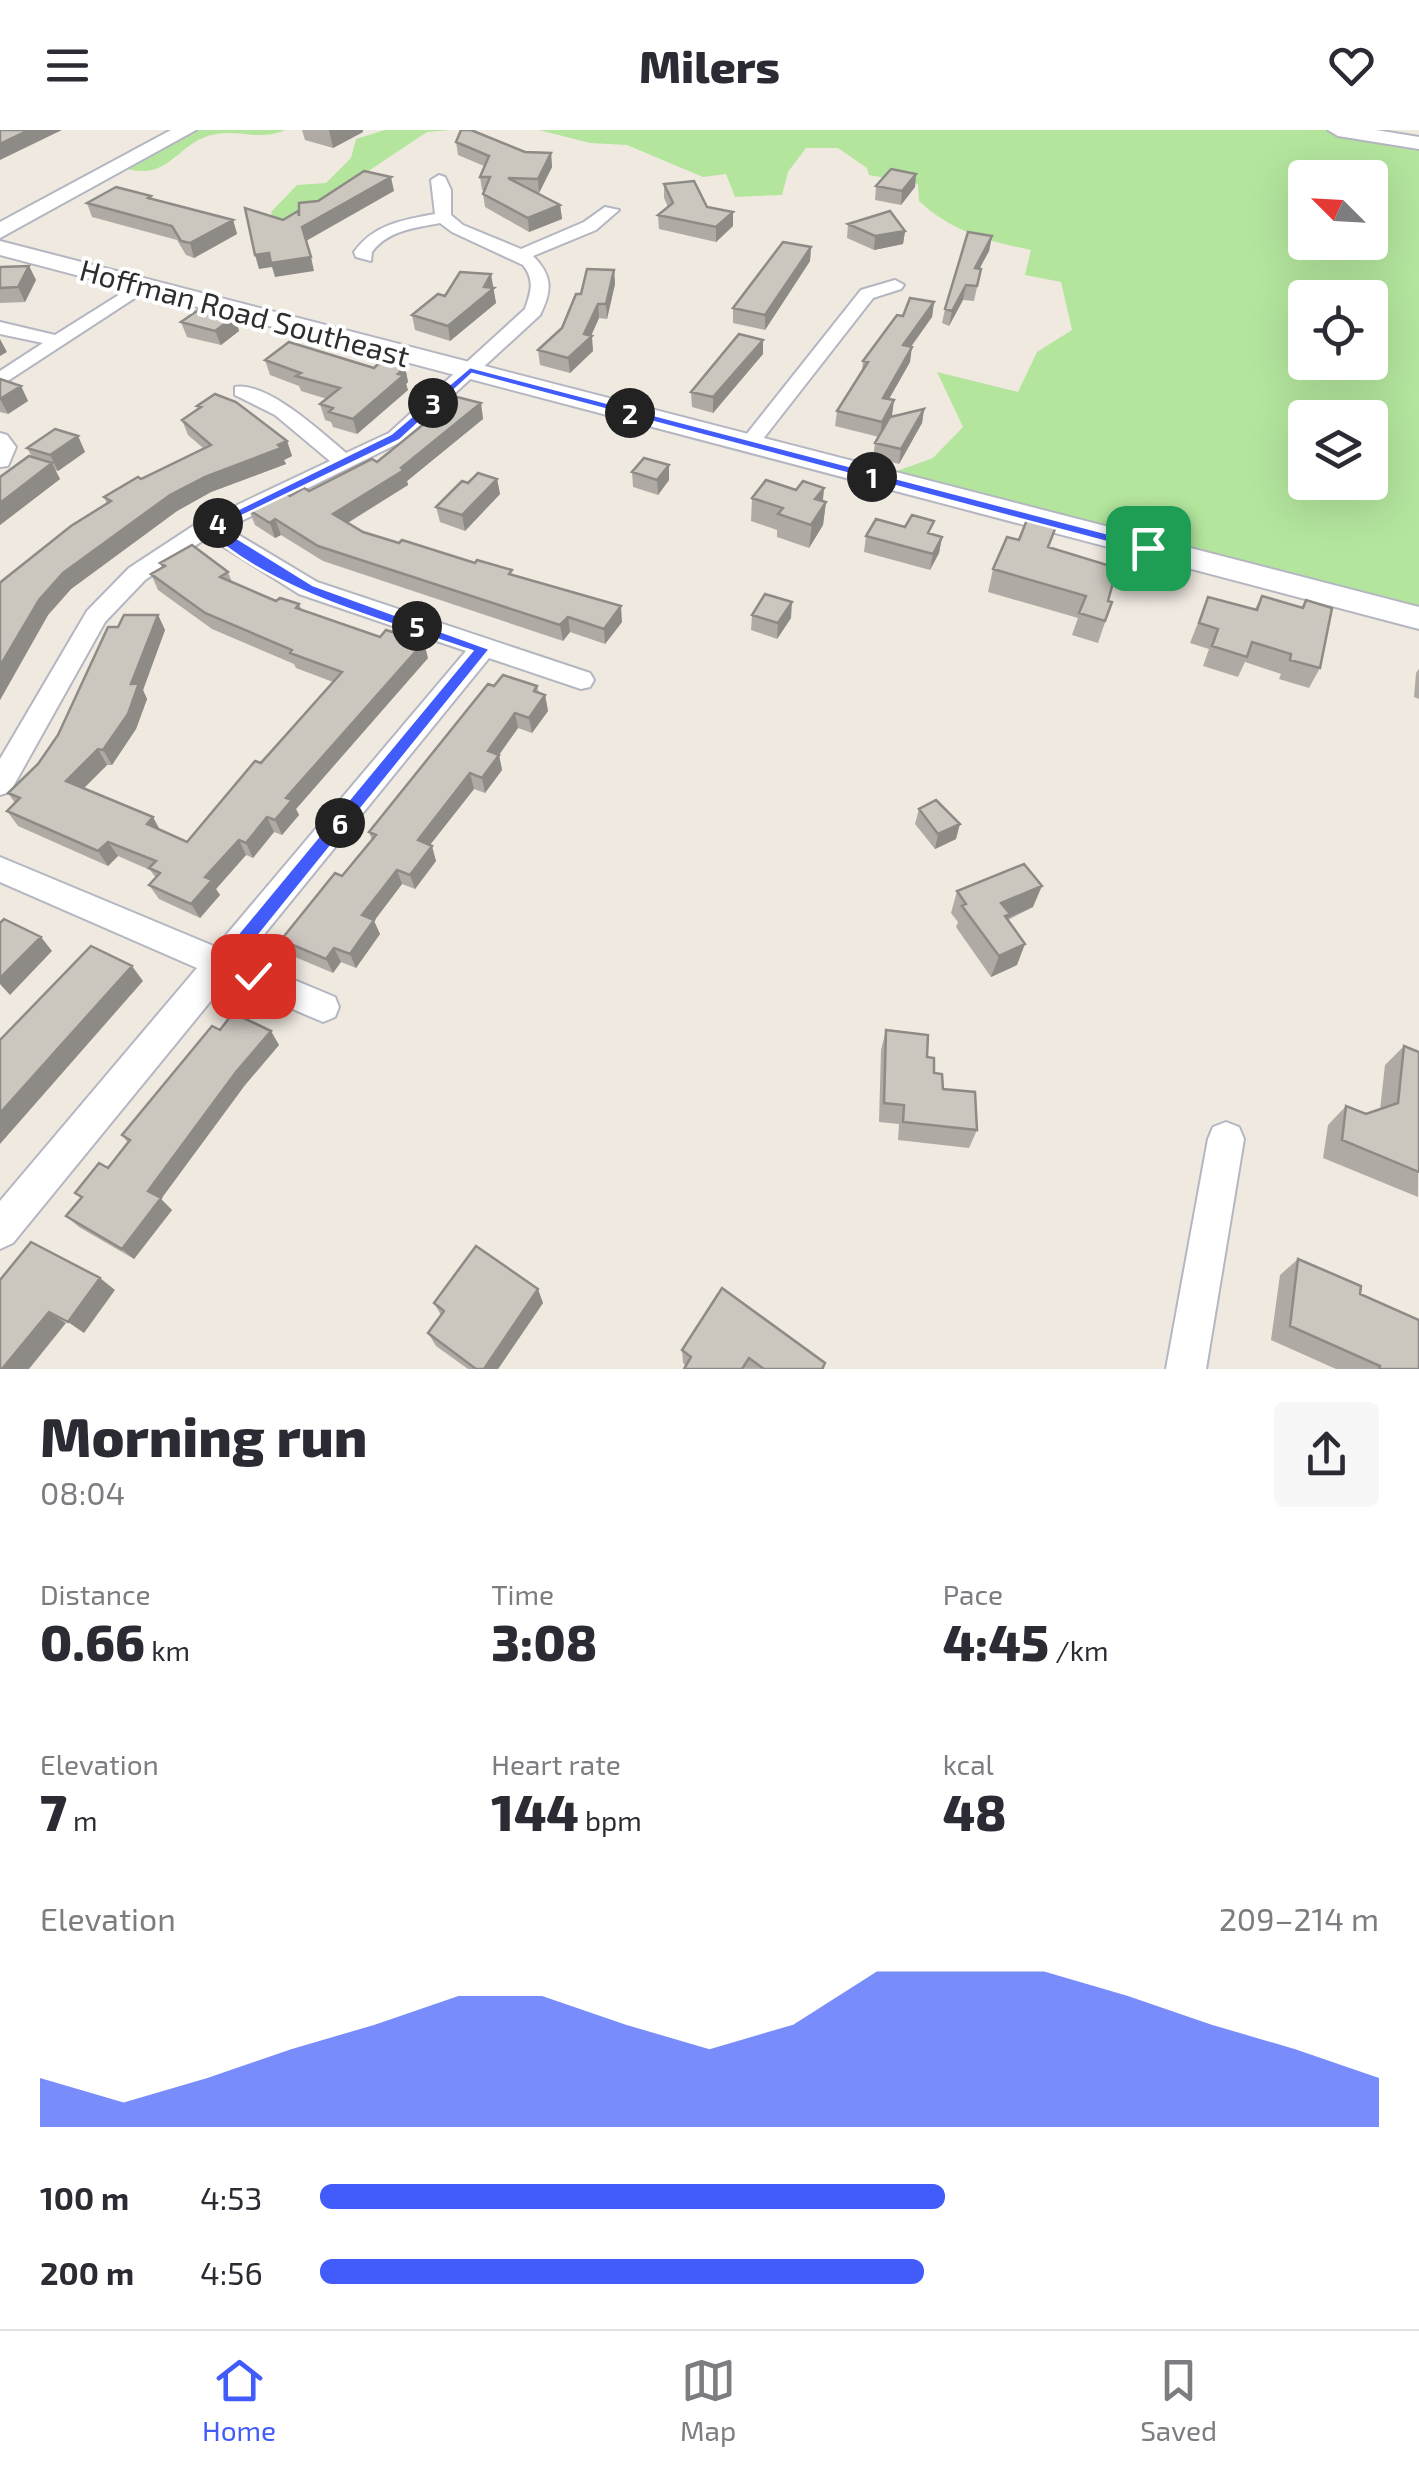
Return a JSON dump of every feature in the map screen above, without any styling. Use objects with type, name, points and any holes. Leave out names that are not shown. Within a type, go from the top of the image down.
[{"type":"street","points":[[0,231],[186,130]]},
{"type":"street","points":[[1338,130],[1419,143]]},
{"type":"street","points":[[0,784],[96,617],[138,574],[209,527],[396,437],[534,311],[542,294],[543,276],[522,255],[468,236],[443,216],[439,180]]},
{"type":"street","points":[[522,255],[590,226],[611,210]]},
{"type":"street","points":[[366,257],[363,252],[368,241],[392,228],[443,216]]},
{"type":"street","name":"Hoffman Road Southeast","points":[[0,248],[1419,618]]},
{"type":"street","points":[[749,444],[867,294],[896,285]]},
{"type":"street","points":[[0,380],[142,286]]},
{"type":"street","points":[[0,328],[59,340]]},
{"type":"street","points":[[242,391],[282,412],[346,463]]},
{"type":"street","points":[[0,439],[5,447],[0,461]]},
{"type":"street","points":[[209,527],[281,575],[308,588],[581,680]]},
{"type":"street","points":[[0,1230],[482,649]]},
{"type":"street","points":[[0,868],[323,1007]]},
{"type":"street","points":[[1186,1369],[1226,1139]]},
{"type":"green space","points":[[186,130],[285,130],[268,135],[216,134],[202,138],[161,167],[136,171],[119,166]]},
{"type":"green space","points":[[385,130],[452,130],[427,132],[331,196],[274,224],[271,212],[297,185],[326,183],[351,158],[356,139]]},
{"type":"green space","points":[[539,130],[1338,130],[1392,147],[1405,141],[1419,143],[1419,618],[878,478],[933,458],[963,427],[937,372],[1018,392],[1037,352],[1072,330],[1061,282],[1025,275],[1031,250],[958,228],[919,201],[918,184],[869,175],[867,168],[838,148],[806,148],[788,172],[782,195],[735,197],[726,174],[703,177],[627,145],[590,143]]},
{"type":"building","points":[[0,130],[29,130],[0,144]]},
{"type":"building","points":[[461,130],[471,130],[525,152],[551,153],[538,179],[508,178],[560,205],[528,218],[483,194],[490,177],[480,177],[489,156],[456,142]]},
{"type":"building","points":[[891,169],[916,174],[902,191],[876,186]]},
{"type":"building","points":[[364,171],[391,177],[302,227],[311,257],[271,263],[269,253],[255,255],[245,208],[283,220],[298,211],[299,216],[299,203],[318,201]]},
{"type":"building","points":[[694,181],[707,207],[733,212],[716,227],[658,215],[673,203],[664,184]]},
{"type":"building","points":[[116,187],[233,220],[190,243],[181,241],[172,226],[87,203]]},
{"type":"building","points":[[890,211],[905,231],[875,236],[848,224]]},
{"type":"building","points":[[968,232],[992,236],[975,268],[981,269],[977,286],[966,285],[952,311],[945,309]]},
{"type":"building","points":[[783,242],[811,247],[765,315],[733,308]]},
{"type":"building","points":[[29,266],[18,287],[0,288],[0,267]]},
{"type":"building","points":[[587,269],[614,270],[606,304],[598,304],[584,334],[592,336],[568,358],[538,350],[562,328],[576,294],[581,294]]},
{"type":"building","points":[[460,272],[491,274],[484,287],[494,288],[448,326],[412,315],[438,294],[445,296]]},
{"type":"building","points":[[910,298],[934,302],[903,345],[912,347],[883,398],[894,400],[882,422],[837,411],[868,362],[863,361],[897,315],[903,316]]},
{"type":"building","points":[[201,308],[235,316],[215,331],[181,322]]},
{"type":"building","points":[[739,334],[763,340],[713,397],[691,392]]},
{"type":"building","points":[[289,342],[374,368],[381,361],[405,367],[398,374],[404,375],[353,419],[329,412],[333,408],[320,404],[340,388],[296,376],[301,373],[265,360]]},
{"type":"building","points":[[0,379],[21,386],[0,399]]},
{"type":"building","points":[[215,394],[236,402],[287,441],[278,445],[281,448],[170,495],[63,573],[39,600],[0,666],[0,583],[71,526],[111,501],[104,497],[138,477],[141,479],[211,445],[182,420]]},
{"type":"building","points":[[457,397],[481,403],[401,468],[404,470],[333,514],[363,532],[512,570],[509,574],[621,606],[604,629],[568,617],[560,625],[318,546],[275,519],[270,523],[249,510],[282,490],[290,496],[304,488],[309,491],[372,459],[377,462]]},
{"type":"building","points":[[924,409],[901,449],[875,443],[890,417]]},
{"type":"building","points":[[55,429],[78,436],[50,455],[27,448]]},
{"type":"building","points":[[29,456],[52,463],[0,503],[0,477]]},
{"type":"building","points":[[644,458],[669,465],[657,480],[632,472]]},
{"type":"building","points":[[478,473],[497,479],[462,515],[436,507],[462,481],[468,483]]},
{"type":"building","points":[[766,480],[796,490],[803,481],[824,488],[815,499],[826,502],[811,525],[778,514],[783,508],[752,498]]},
{"type":"building","points":[[912,515],[934,521],[928,533],[942,537],[933,554],[866,536],[876,519],[905,527]]},
{"type":"building","points":[[1028,517],[1057,524],[1048,547],[1117,568],[1105,621],[1079,613],[1086,596],[993,569],[1007,537],[1019,540]]},
{"type":"building","points":[[192,545],[228,572],[220,577],[276,601],[280,598],[299,604],[296,608],[380,637],[386,630],[424,642],[286,798],[292,800],[275,820],[267,817],[246,843],[239,840],[205,877],[212,880],[191,904],[149,885],[160,873],[149,868],[156,861],[108,842],[98,851],[7,811],[20,798],[8,793],[38,764],[58,735],[108,627],[118,627],[124,615],[158,615],[131,684],[139,683],[128,714],[103,750],[98,749],[66,781],[153,817],[147,824],[187,842],[255,761],[261,763],[342,672],[290,653],[292,650],[205,613],[151,574],[165,566],[160,563]]},
{"type":"building","points":[[765,594],[792,602],[778,623],[752,615]]},
{"type":"building","points":[[1262,596],[1303,608],[1306,600],[1332,608],[1320,668],[1290,660],[1291,654],[1252,642],[1247,657],[1212,646],[1218,629],[1199,623],[1208,597],[1257,610]]},
{"type":"building","points":[[503,675],[537,686],[534,691],[545,695],[529,718],[515,713],[488,751],[499,755],[482,778],[470,773],[418,840],[432,846],[410,875],[397,870],[362,915],[374,920],[350,954],[334,948],[326,959],[281,940],[335,873],[342,876],[376,835],[369,832],[488,684],[494,686]]},
{"type":"building","points":[[936,800],[960,824],[938,834],[919,809]]},
{"type":"building","points":[[1024,864],[1042,886],[1001,903],[1010,914],[1005,916],[1025,944],[999,956],[962,906],[966,904],[957,891]]},
{"type":"building","points":[[4,919],[41,937],[0,978],[0,923]]},
{"type":"building","points":[[91,946],[132,966],[0,1113],[0,1040]]},
{"type":"building","points":[[233,1013],[271,1031],[148,1191],[161,1198],[122,1249],[66,1216],[82,1197],[75,1193],[99,1163],[108,1168],[130,1140],[122,1135],[212,1026],[220,1030]]},
{"type":"building","points":[[886,1030],[928,1035],[927,1057],[934,1058],[934,1073],[942,1074],[943,1089],[975,1092],[977,1130],[903,1122],[904,1105],[884,1103]]},
{"type":"building","points":[[1404,1046],[1419,1052],[1419,1172],[1342,1140],[1346,1106],[1366,1114],[1398,1103]]},
{"type":"building","points":[[31,1242],[100,1278],[68,1322],[49,1312],[0,1369],[0,1280]]},
{"type":"building","points":[[476,1246],[538,1289],[484,1369],[476,1369],[428,1333],[444,1311],[434,1303]]},
{"type":"building","points":[[1298,1259],[1361,1286],[1360,1294],[1419,1320],[1419,1369],[1379,1369],[1380,1366],[1290,1326]]},
{"type":"building","points":[[722,1288],[825,1363],[822,1369],[764,1369],[749,1358],[742,1369],[684,1369],[691,1357],[682,1350]]},
{"type":"route","points":[[253,976],[224,964],[482,649],[308,588],[281,575],[209,527],[396,437],[470,370],[1148,548]]}]
